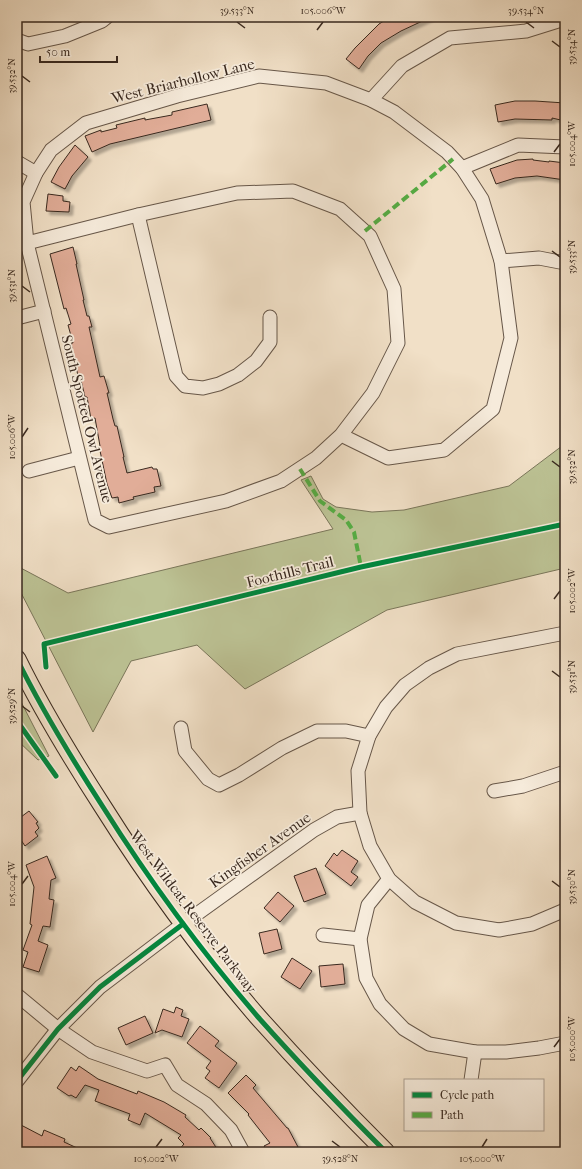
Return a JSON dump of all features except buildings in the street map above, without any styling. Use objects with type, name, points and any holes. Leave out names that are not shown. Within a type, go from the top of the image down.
[{"type":"main road","name":"West Wildcat Reserve Parkway","points":[[17,659],[43,708],[89,785],[121,836],[183,924],[257,1016],[320,1085],[386,1152]]},
{"type":"street","points":[[17,40],[28,44],[65,36],[102,21],[107,17]]},
{"type":"street","points":[[372,100],[402,66],[450,38],[526,31],[558,21]]},
{"type":"street","name":"West Briarhollow Lane","points":[[22,244],[23,202],[36,173],[51,150],[86,123],[177,96],[259,76],[326,83],[372,100],[394,112],[447,152],[462,168],[482,199],[501,261],[511,338],[492,409],[444,450],[388,458],[341,435]]},
{"type":"street","points":[[462,168],[518,145],[565,147]]},
{"type":"street","points":[[17,162],[36,173]]},
{"type":"street","name":"South Spotted Owl Avenue","points":[[293,191],[340,209],[370,236],[394,289],[398,343],[373,393],[341,435],[316,458],[282,481],[226,501],[109,527],[95,520],[44,310],[22,244],[138,215],[237,193],[293,191]]},
{"type":"street","points":[[138,215],[176,376],[186,386],[203,388],[219,384],[238,375],[256,361],[270,342],[270,317]]},
{"type":"street","points":[[501,261],[539,258],[565,263]]},
{"type":"street","points":[[17,318],[44,310]]},
{"type":"street","points":[[29,470],[80,458]]},
{"type":"street","points":[[565,633],[457,654],[429,668],[405,685],[386,707],[369,736],[358,771],[360,813],[370,846],[389,879],[415,902],[456,923],[499,930],[532,924],[565,910]]},
{"type":"street","points":[[181,728],[185,751],[208,779],[220,785],[282,748],[317,731],[346,731],[369,736]]},
{"type":"street","points":[[494,791],[523,786],[565,772]]},
{"type":"street","name":"Kingfisher Avenue","points":[[17,1081],[58,1029],[100,987],[183,924],[314,830],[337,817],[360,813]]},
{"type":"street","points":[[389,879],[368,905],[360,939],[366,978],[380,1004],[404,1029],[429,1044],[475,1052],[506,1052],[565,1043]]},
{"type":"street","points":[[323,935],[360,939]]},
{"type":"street","points":[[17,995],[58,1029],[92,1052],[147,1071],[165,1065],[177,1084],[206,1104],[231,1130],[243,1152]]},
{"type":"street","points":[[470,1079],[475,1052]]},
{"type":"green space","points":[[562,446],[565,447],[565,568],[387,610],[245,689],[197,645],[131,661],[93,732],[17,585],[17,566],[68,593],[333,529],[301,480],[311,476],[323,499],[336,507],[372,512],[404,510],[509,486]]},
{"type":"green space","points":[[17,694],[49,756],[38,760],[17,740]]},
{"type":"marked path","points":[[558,21],[561,17]]},
{"type":"marked path","points":[[365,231],[453,159]]},
{"type":"marked path","points":[[300,469],[320,501],[346,520],[354,532],[361,567]]},
{"type":"cycle path","name":"Foothills Trail","points":[[46,667],[44,644],[361,567],[565,524]]},
{"type":"cycle path","points":[[17,659],[47,716],[80,771],[176,915],[216,967],[258,1017],[386,1152]]},
{"type":"cycle path","points":[[17,721],[56,776]]},
{"type":"cycle path","points":[[17,1081],[58,1029],[100,987],[183,924]]}]
